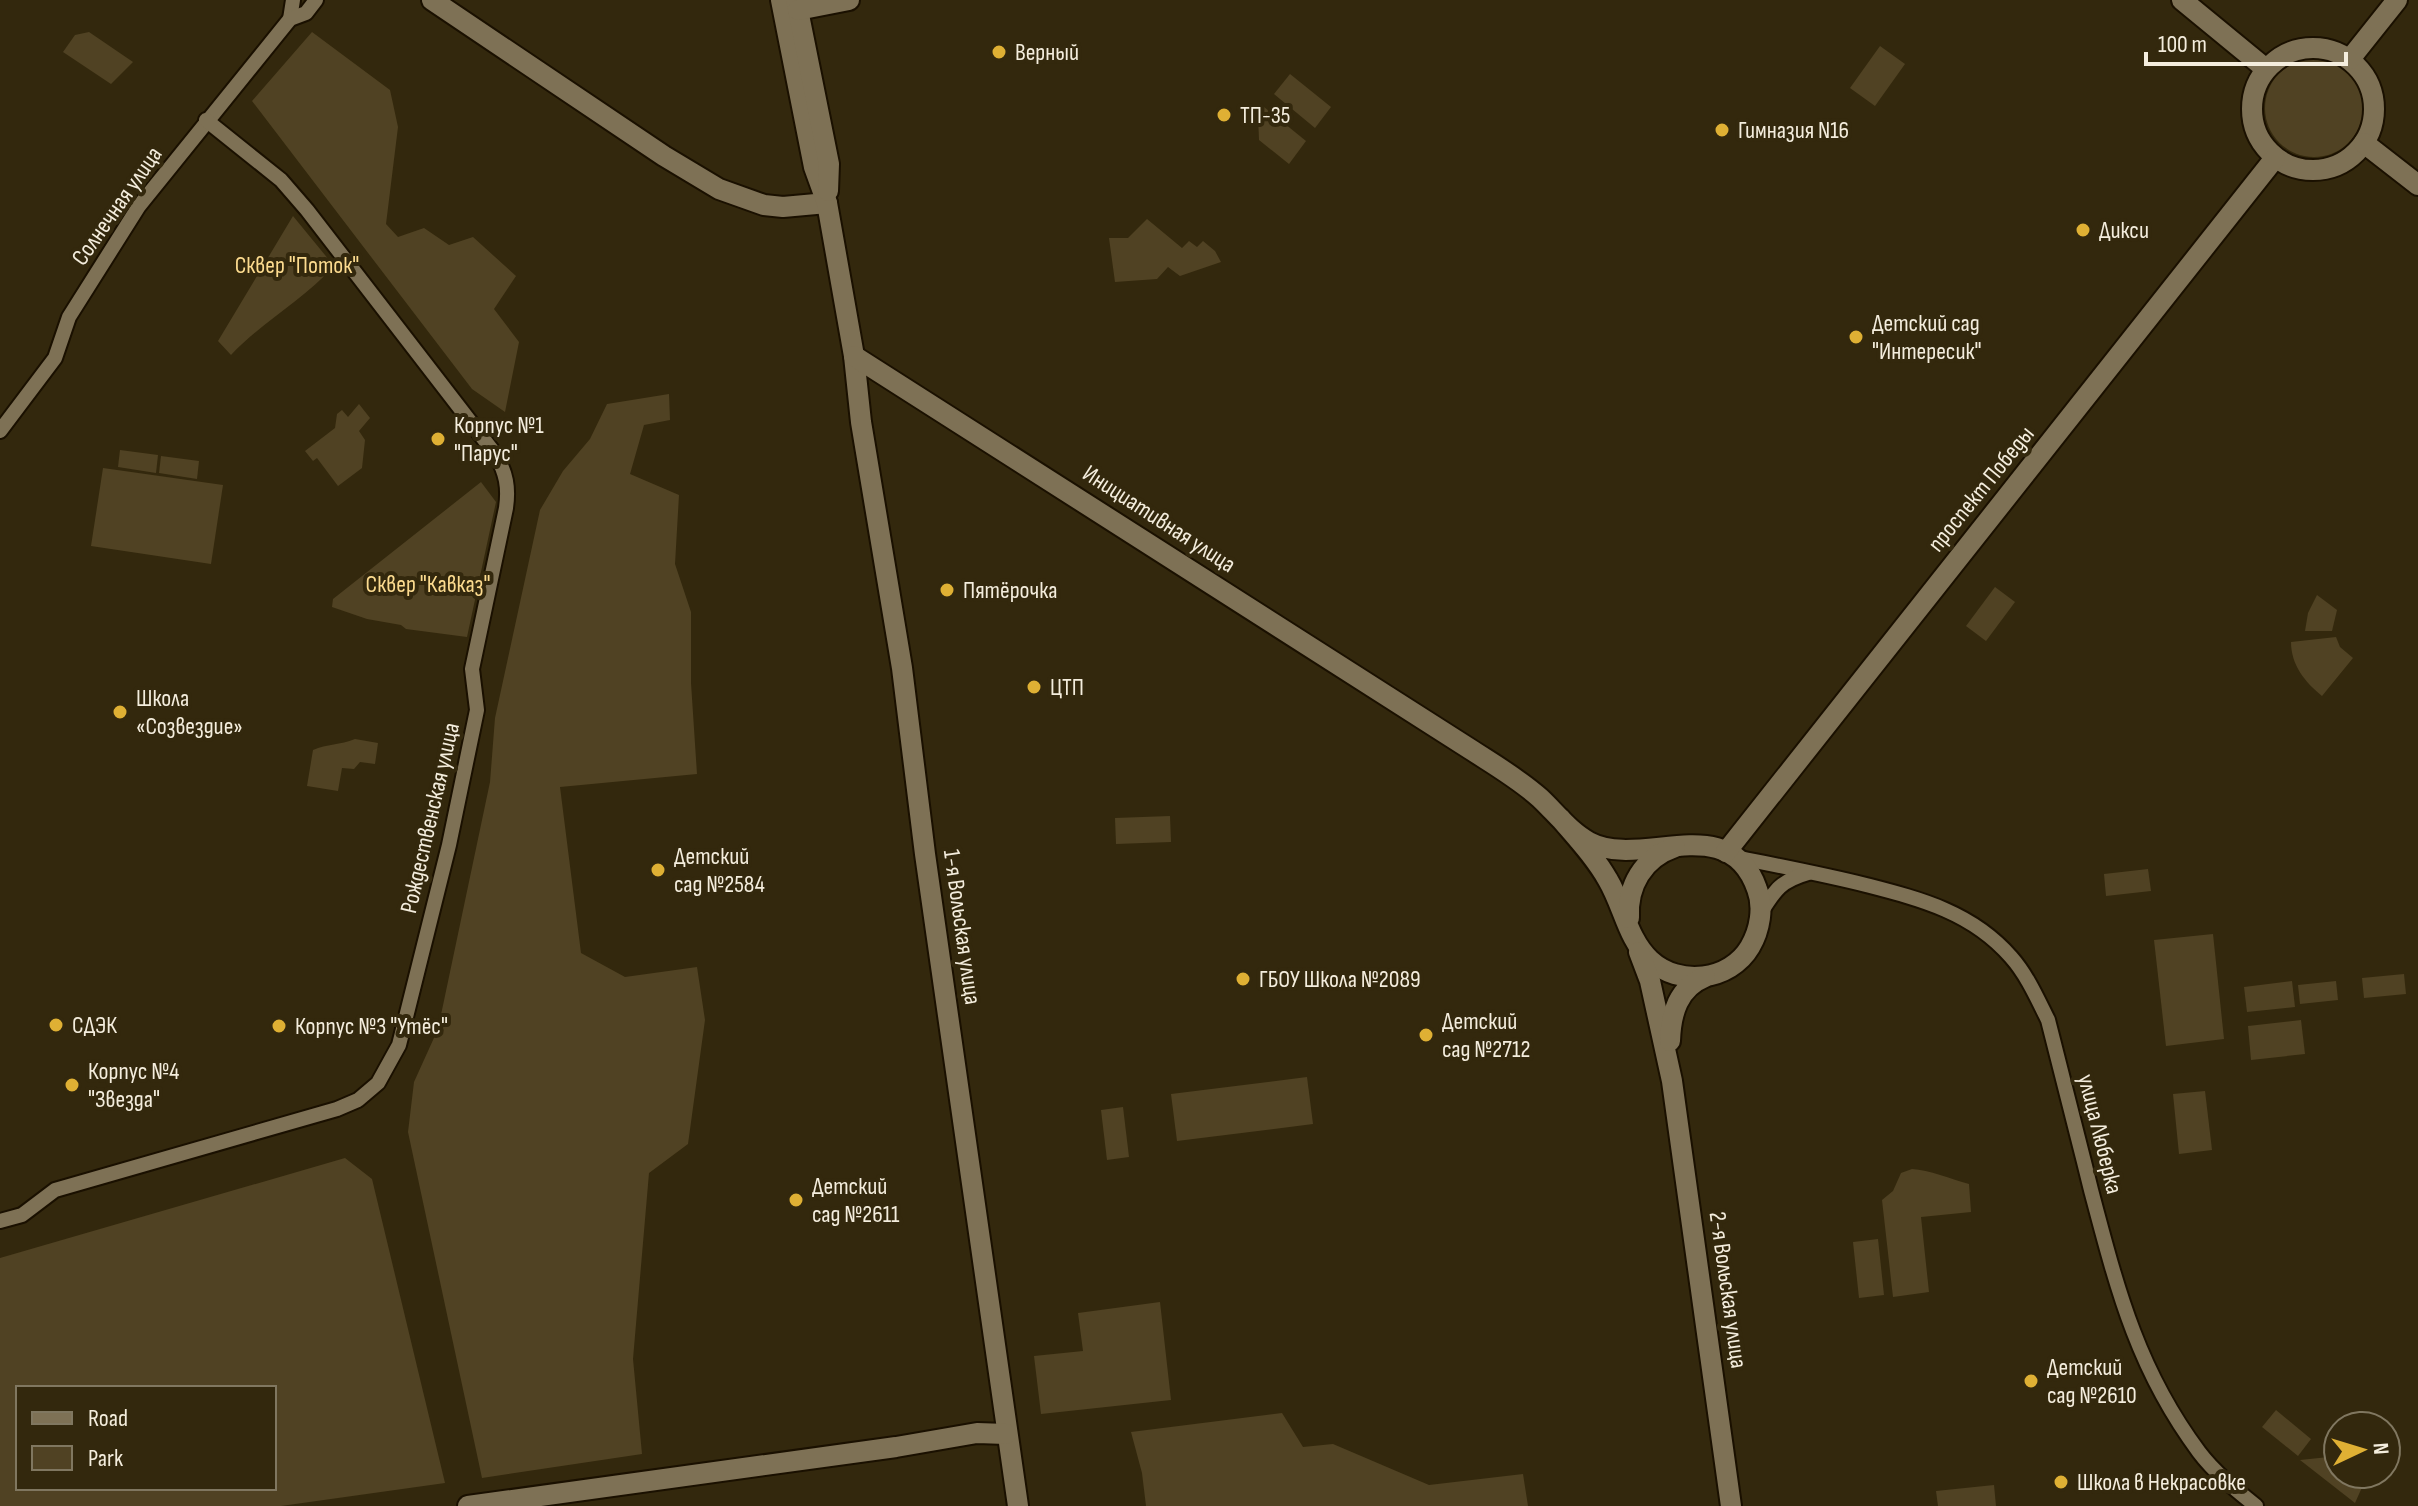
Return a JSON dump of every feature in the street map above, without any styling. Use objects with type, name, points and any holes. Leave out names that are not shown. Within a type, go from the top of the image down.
[{"type":"street","points":[[290,19],[293,0]]},
{"type":"street","name":"Солнечная улица","points":[[0,431],[55,358],[69,317],[139,206],[290,19],[306,13],[316,0]]},
{"type":"street","points":[[432,0],[664,156],[719,189],[764,205],[783,207],[827,203]]},
{"type":"street","points":[[849,0],[792,3],[814,167],[827,203],[854,356]]},
{"type":"street","points":[[2182,0],[2266,69]]},
{"type":"street","points":[[2350,59],[2397,0]]},
{"type":"street","points":[[2315,47],[2350,59],[2372,89],[2375,108],[2372,126],[2364,143],[2350,158],[2333,167],[2313,171],[2293,167],[2275,158],[2259,139],[2251,115],[2254,90],[2266,69],[2280,56],[2297,49],[2315,47]]},
{"type":"street","name":"Рождественская улица","points":[[0,1221],[22,1215],[55,1190],[337,1109],[358,1100],[378,1083],[399,1045],[449,845],[477,710],[472,669],[506,508],[508,488],[504,470],[496,455],[307,210],[281,180],[206,120]]},
{"type":"street","points":[[2364,143],[2418,185]]},
{"type":"street","name":"проспект Победы","points":[[1730,854],[2275,158]]},
{"type":"street","name":"Инициативная улица","points":[[854,356],[1470,749],[1538,796],[1577,834],[1601,847],[1623,849],[1702,844],[1730,854]]},
{"type":"street","name":"1-я Вольская улица","points":[[854,356],[861,422],[902,668],[925,854],[1018,1506]]},
{"type":"street","name":"Инициативная улица","points":[[1560,818],[1609,882],[1633,935],[1649,960],[1678,976],[1705,977]]},
{"type":"street","points":[[1633,935],[1628,903],[1633,885],[1643,868],[1658,855],[1687,844]]},
{"type":"street","points":[[1705,977],[1729,967],[1748,950],[1757,934],[1760,897],[1746,868],[1730,854]]},
{"type":"street","name":"улица Люберка","points":[[1730,854],[1928,901],[1957,914],[1985,932],[2011,957],[2033,988],[2048,1020],[2113,1275],[2148,1370],[2201,1455],[2256,1506]]},
{"type":"street","points":[[1760,914],[1776,889],[1789,878],[1813,872]]},
{"type":"street","name":"2-я Вольская улица","points":[[1633,935],[1650,981],[1672,1081],[1731,1506]]},
{"type":"street","name":"2-я Вольская улица","points":[[1672,1081],[1670,1035],[1676,1006],[1688,986],[1705,977]]},
{"type":"street","points":[[468,1506],[977,1433],[1006,1434]]},
{"type":"green space","points":[[89,32],[133,62],[111,84],[63,52],[75,35]]},
{"type":"green space","points":[[312,32],[390,90],[398,127],[386,224],[398,237],[424,228],[449,245],[473,237],[516,276],[494,309],[519,342],[505,412],[472,389],[252,101]]},
{"type":"green space","points":[[1880,46],[1905,64],[1875,106],[1850,88]]},
{"type":"green space","points":[[2314,59],[2333,63],[2349,73],[2359,89],[2363,108],[2359,127],[2349,143],[2333,153],[2314,157],[2295,153],[2279,143],[2269,127],[2265,108],[2269,89],[2279,73],[2295,63]]},
{"type":"green space","points":[[1290,74],[1331,107],[1315,128],[1274,94]]},
{"type":"green space","points":[[1264,107],[1306,141],[1289,164],[1259,140],[1258,115]]},
{"type":"green space","name":"Сквер \"Поток\"","points":[[293,216],[334,266],[231,355],[218,341]]},
{"type":"green space","points":[[1147,219],[1182,248],[1189,241],[1197,247],[1203,241],[1215,251],[1221,262],[1180,276],[1168,267],[1157,279],[1115,282],[1109,238],[1128,238]]},
{"type":"green space","points":[[669,394],[670,420],[644,425],[630,474],[679,495],[675,564],[691,612],[691,683],[697,774],[560,787],[581,953],[625,977],[697,967],[705,1020],[688,1144],[649,1173],[633,1359],[642,1454],[482,1478],[408,1132],[414,1082],[438,1029],[490,782],[495,718],[540,510],[563,471],[590,439],[607,404]]},
{"type":"green space","points":[[359,404],[370,418],[359,431],[365,440],[362,468],[338,486],[317,458],[313,461],[305,451],[335,428],[337,414],[342,410],[348,417]]},
{"type":"green space","points":[[120,450],[158,455],[156,473],[118,467]]},
{"type":"green space","points":[[161,456],[199,461],[197,479],[159,473]]},
{"type":"green space","points":[[103,468],[223,485],[211,564],[91,546]]},
{"type":"green space","name":"Сквер \"Кавказ\"","points":[[481,482],[496,502],[467,637],[406,629],[401,625],[367,619],[332,607],[333,599]]},
{"type":"green space","points":[[1995,587],[2015,602],[1986,641],[1966,626]]},
{"type":"green space","points":[[2317,595],[2337,610],[2332,631],[2305,631],[2308,613]]},
{"type":"green space","points":[[2336,637],[2340,647],[2353,658],[2322,696],[2300,672],[2293,658],[2291,642]]},
{"type":"green space","points":[[355,739],[378,743],[375,764],[360,762],[354,769],[342,768],[338,791],[307,786],[313,750]]},
{"type":"green space","points":[[1170,816],[1171,842],[1116,844],[1115,818]]},
{"type":"green space","points":[[2148,869],[2151,891],[2106,896],[2104,874]]},
{"type":"green space","points":[[2213,934],[2224,1039],[2166,1046],[2154,940]]},
{"type":"green space","points":[[2404,974],[2406,994],[2364,998],[2362,978]]},
{"type":"green space","points":[[2292,981],[2295,1007],[2247,1012],[2244,987]]},
{"type":"green space","points":[[2336,981],[2338,1000],[2300,1004],[2298,985]]},
{"type":"green space","points":[[2301,1020],[2305,1054],[2251,1060],[2248,1026]]},
{"type":"green space","points":[[1307,1077],[1313,1124],[1177,1141],[1171,1094]]},
{"type":"green space","points":[[2205,1091],[2212,1150],[2179,1154],[2173,1094]]},
{"type":"green space","points":[[1123,1107],[1129,1157],[1107,1160],[1101,1110]]},
{"type":"green space","points":[[345,1158],[372,1179],[445,1483],[281,1506],[0,1506],[0,1258]]},
{"type":"green space","points":[[1912,1169],[1969,1184],[1971,1212],[1921,1217],[1929,1292],[1893,1297],[1882,1200],[1893,1191],[1901,1173]]},
{"type":"green space","points":[[1878,1239],[1884,1295],[1859,1298],[1853,1242]]},
{"type":"green space","points":[[1160,1302],[1171,1400],[1041,1414],[1034,1356],[1083,1351],[1078,1313]]},
{"type":"green space","points":[[2276,1410],[2311,1439],[2298,1456],[2262,1427]]},
{"type":"green space","points":[[1282,1413],[1303,1447],[1333,1444],[1429,1485],[1523,1474],[1528,1506],[1146,1506],[1142,1473],[1131,1432]]},
{"type":"green space","points":[[2322,1458],[2322,1477],[2300,1460]]},
{"type":"green space","points":[[1994,1485],[1996,1506],[1938,1506],[1936,1491]]},
{"type":"green space","points":[[2338,1490],[2361,1490],[2355,1503]]},
{"type":"place","name":"Верный","points":[[999,52]]},
{"type":"place","name":"ТП-35","points":[[1224,115]]},
{"type":"place","name":"Гимназия N16","points":[[1722,130]]},
{"type":"place","name":"Дикси","points":[[2083,230]]},
{"type":"place","name":"Детский сад \"Интересик\"","points":[[1856,337]]},
{"type":"place","name":"Корпус №1 \"Парус\"","points":[[438,439]]},
{"type":"place","name":"Пятёрочка","points":[[947,590]]},
{"type":"place","name":"ЦТП","points":[[1034,687]]},
{"type":"place","name":"Школа «Созвездие»","points":[[120,712]]},
{"type":"place","name":"Детский сад №2584","points":[[658,870]]},
{"type":"place","name":"ГБОУ Школа №2089","points":[[1243,979]]},
{"type":"place","name":"СДЭК","points":[[56,1025]]},
{"type":"place","name":"Корпус №3 \"Утёс\"","points":[[279,1026]]},
{"type":"place","name":"Детский сад №2712","points":[[1426,1035]]},
{"type":"place","name":"Корпус №4 \"Звезда\"","points":[[72,1085]]},
{"type":"place","name":"Детский сад №2611","points":[[796,1200]]},
{"type":"place","name":"Детский сад №2610","points":[[2031,1381]]},
{"type":"place","name":"Школа в Некрасовке","points":[[2061,1482]]}]
